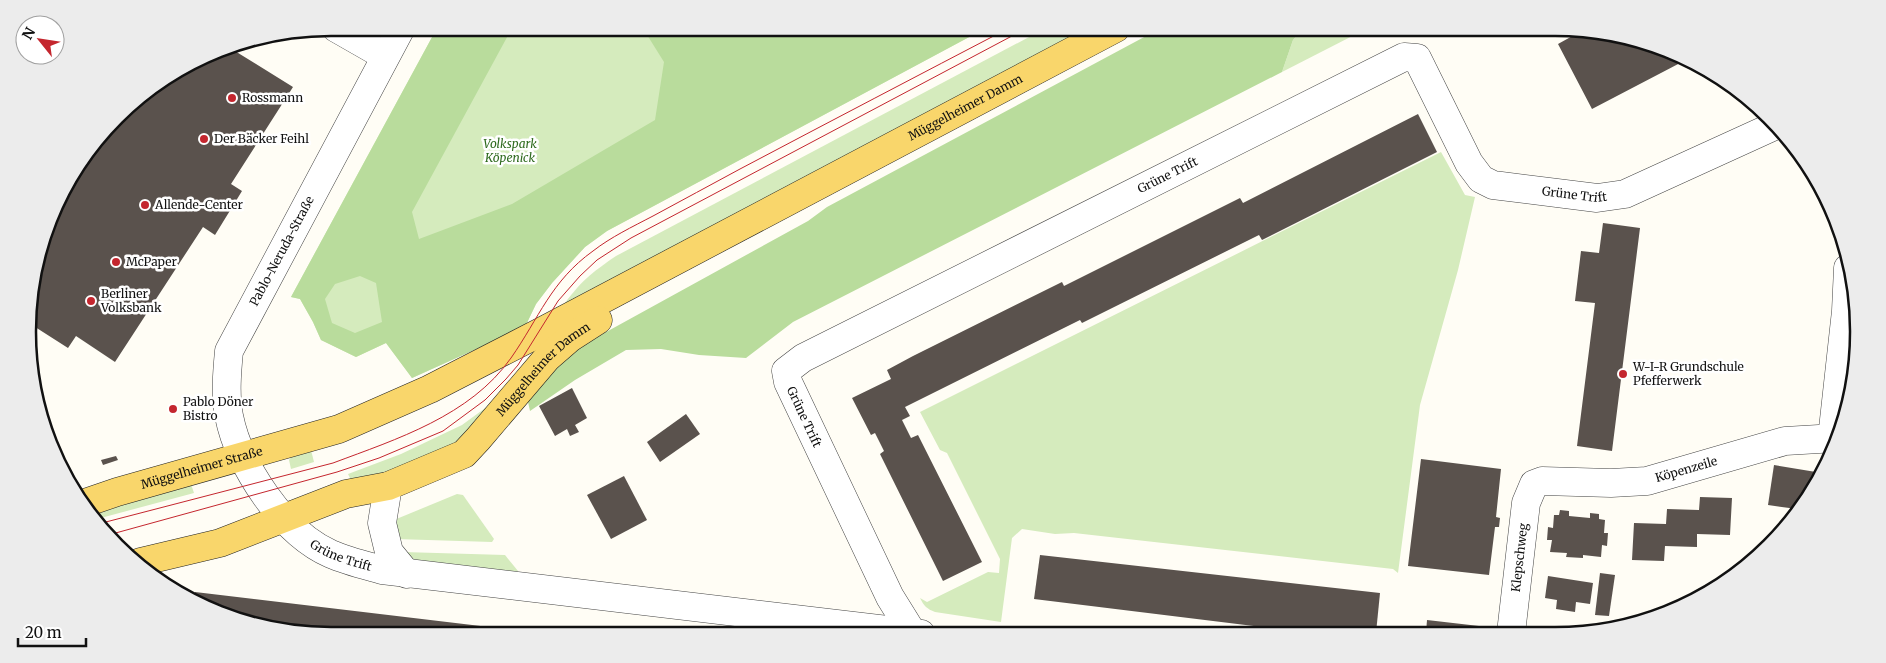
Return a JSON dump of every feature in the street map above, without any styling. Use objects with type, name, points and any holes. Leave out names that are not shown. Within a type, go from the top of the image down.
[{"type":"main road","name":"Müggelheimer Damm","points":[[322,434],[338,429],[430,389],[1101,36]]},
{"type":"main road","name":"Müggelheimer Damm","points":[[283,519],[346,494],[388,486],[464,454],[547,358],[570,338],[600,319],[778,225],[814,186]]},
{"type":"main road","name":"Müggelheimer Straße","points":[[90,501],[322,434]]},
{"type":"main road","points":[[146,561],[220,543],[283,519]]},
{"type":"street","points":[[350,36],[386,56]]},
{"type":"street","name":"Pablo-Neruda-Straße","points":[[283,519],[262,492],[243,456],[229,418],[227,372],[229,351],[397,36]]},
{"type":"street","name":"Grüne Trift","points":[[911,627],[890,597],[788,382],[786,371],[803,358],[1404,57],[1417,58],[1469,163],[1481,179],[1493,185],[1597,198],[1625,194],[1768,129]]},
{"type":"street","points":[[1836,421],[1847,292]]},
{"type":"street","name":"Köpenzeile","points":[[1534,484],[1542,481],[1611,483],[1647,481],[1786,441],[1829,438]]},
{"type":"street","name":"Klepschweg","points":[[1512,627],[1526,503],[1534,484]]},
{"type":"street","name":"Grüne Trift","points":[[388,486],[382,523],[389,552],[407,574]]},
{"type":"street","name":"Grüne Trift","points":[[283,519],[315,545],[330,554],[367,566],[407,574],[857,627]]},
{"type":"green space","name":"Volkspark Köpenick","points":[[433,36],[971,36],[607,231],[585,247],[552,283],[536,304],[525,327],[412,378],[386,343],[356,357],[321,340],[300,299],[291,297]]},
{"type":"green space","name":"Volkspark Köpenick","points":[[433,36],[508,36],[412,212],[419,239],[512,204],[655,120],[664,62],[648,36],[971,36],[607,231],[585,247],[552,283],[536,304],[525,327],[412,378],[386,343],[356,357],[321,340],[300,299],[291,297]],"holes":[[[360,276],[376,283],[382,322],[355,333],[332,323],[325,299],[335,284]]]},
{"type":"green space","points":[[1031,36],[1071,36],[562,307],[586,278],[616,256]]},
{"type":"green space","points":[[1146,36],[1296,36],[1293,40],[1282,72],[793,322],[746,358],[699,355],[661,349],[626,350],[575,380],[530,411],[528,402],[568,353],[808,221],[827,207]]},
{"type":"green space","points":[[1296,36],[1352,36],[1282,72],[1293,40]]},
{"type":"green space","points":[[1441,152],[1465,195],[1475,197],[1458,270],[1420,405],[1398,573],[1393,569],[1074,533],[1055,534],[1022,529],[1012,538],[1001,622],[935,612],[924,605],[920,598],[927,602],[988,572],[999,573],[1000,559],[947,453],[940,450],[920,412]]},
{"type":"green space","points":[[488,406],[461,439],[444,450],[354,486],[348,474],[401,454],[462,425]]},
{"type":"green space","points":[[311,450],[314,462],[291,469],[289,460],[291,457]]},
{"type":"green space","points":[[191,484],[194,493],[103,517],[97,511]]},
{"type":"green space","points":[[457,494],[463,495],[494,539],[492,542],[395,539],[394,520]]},
{"type":"green space","points":[[403,552],[505,555],[518,571],[516,576],[415,564]]},
{"type":"building","points":[[1571,37],[1612,42],[1631,46],[1678,64],[1592,109],[1558,44]]},
{"type":"building","name":"Allende-Center","points":[[237,52],[293,87],[231,184],[242,191],[215,235],[203,227],[115,362],[76,336],[68,348],[36,328],[39,293],[46,255],[59,219],[76,184],[97,152],[123,123],[167,86],[201,67]]},
{"type":"building","points":[[1418,114],[1437,152],[1262,240],[1259,235],[1082,323],[1080,320],[905,407],[910,416],[902,420],[911,438],[918,435],[982,562],[943,581],[880,454],[884,451],[875,433],[871,435],[852,398],[891,379],[887,370],[913,356],[1062,282],[1064,286],[1240,198],[1243,203]]},
{"type":"building","points":[[1603,223],[1640,228],[1612,451],[1577,446],[1595,303],[1575,301],[1581,251],[1599,253]]},
{"type":"building","points":[[572,388],[587,418],[575,425],[579,432],[570,436],[567,429],[555,436],[539,406]]},
{"type":"building","points":[[686,414],[700,434],[660,462],[647,442]]},
{"type":"building","points":[[116,456],[118,460],[103,465],[101,460]]},
{"type":"building","points":[[1421,459],[1501,469],[1496,517],[1500,518],[1499,527],[1495,527],[1489,575],[1408,566]]},
{"type":"building","points":[[1774,465],[1814,472],[1791,508],[1768,505]]},
{"type":"building","points":[[624,476],[647,520],[611,539],[587,495]]},
{"type":"building","points":[[1700,497],[1732,498],[1730,535],[1697,534],[1697,547],[1665,546],[1664,561],[1632,560],[1634,523],[1666,524],[1667,509],[1699,510]]},
{"type":"building","points":[[1560,510],[1569,511],[1569,516],[1590,518],[1590,513],[1599,514],[1599,519],[1605,520],[1604,533],[1608,533],[1607,546],[1602,545],[1601,557],[1583,555],[1583,558],[1566,557],[1567,553],[1550,552],[1552,540],[1547,540],[1548,527],[1553,528],[1554,515],[1559,515]]},
{"type":"building","points":[[1040,555],[1380,593],[1377,627],[1261,627],[1034,599]]},
{"type":"building","points":[[1600,573],[1615,575],[1609,616],[1595,615]]},
{"type":"building","points":[[1548,576],[1593,583],[1590,604],[1576,602],[1575,612],[1556,609],[1557,600],[1545,598]]},
{"type":"building","points":[[195,593],[488,627],[332,627],[293,624],[255,617]]},
{"type":"building","points":[[1427,620],[1479,626],[1479,627],[1426,627]]},
{"type":"tram line","points":[[106,522],[333,463],[407,435],[431,423],[475,396],[494,378],[511,358],[556,287],[566,275],[600,246],[622,232],[740,169],[994,36]]},
{"type":"tram line","points":[[116,533],[337,472],[379,458],[443,431],[485,400],[506,379],[518,365],[558,301],[597,260],[631,238],[1012,36]]},
{"type":"place","name":"Rossmann","points":[[232,98]]},
{"type":"place","name":"Der Bäcker Feihl","points":[[204,139]]},
{"type":"place","name":"Allende-Center","points":[[145,205]]},
{"type":"place","name":"McPaper","points":[[116,262]]},
{"type":"place","name":"Berliner Volksbank","points":[[91,301]]},
{"type":"place","name":"W-I-R Grundschule Pfefferwerk","points":[[1623,374]]},
{"type":"place","name":"Pablo Döner Bistro","points":[[173,409]]}]
